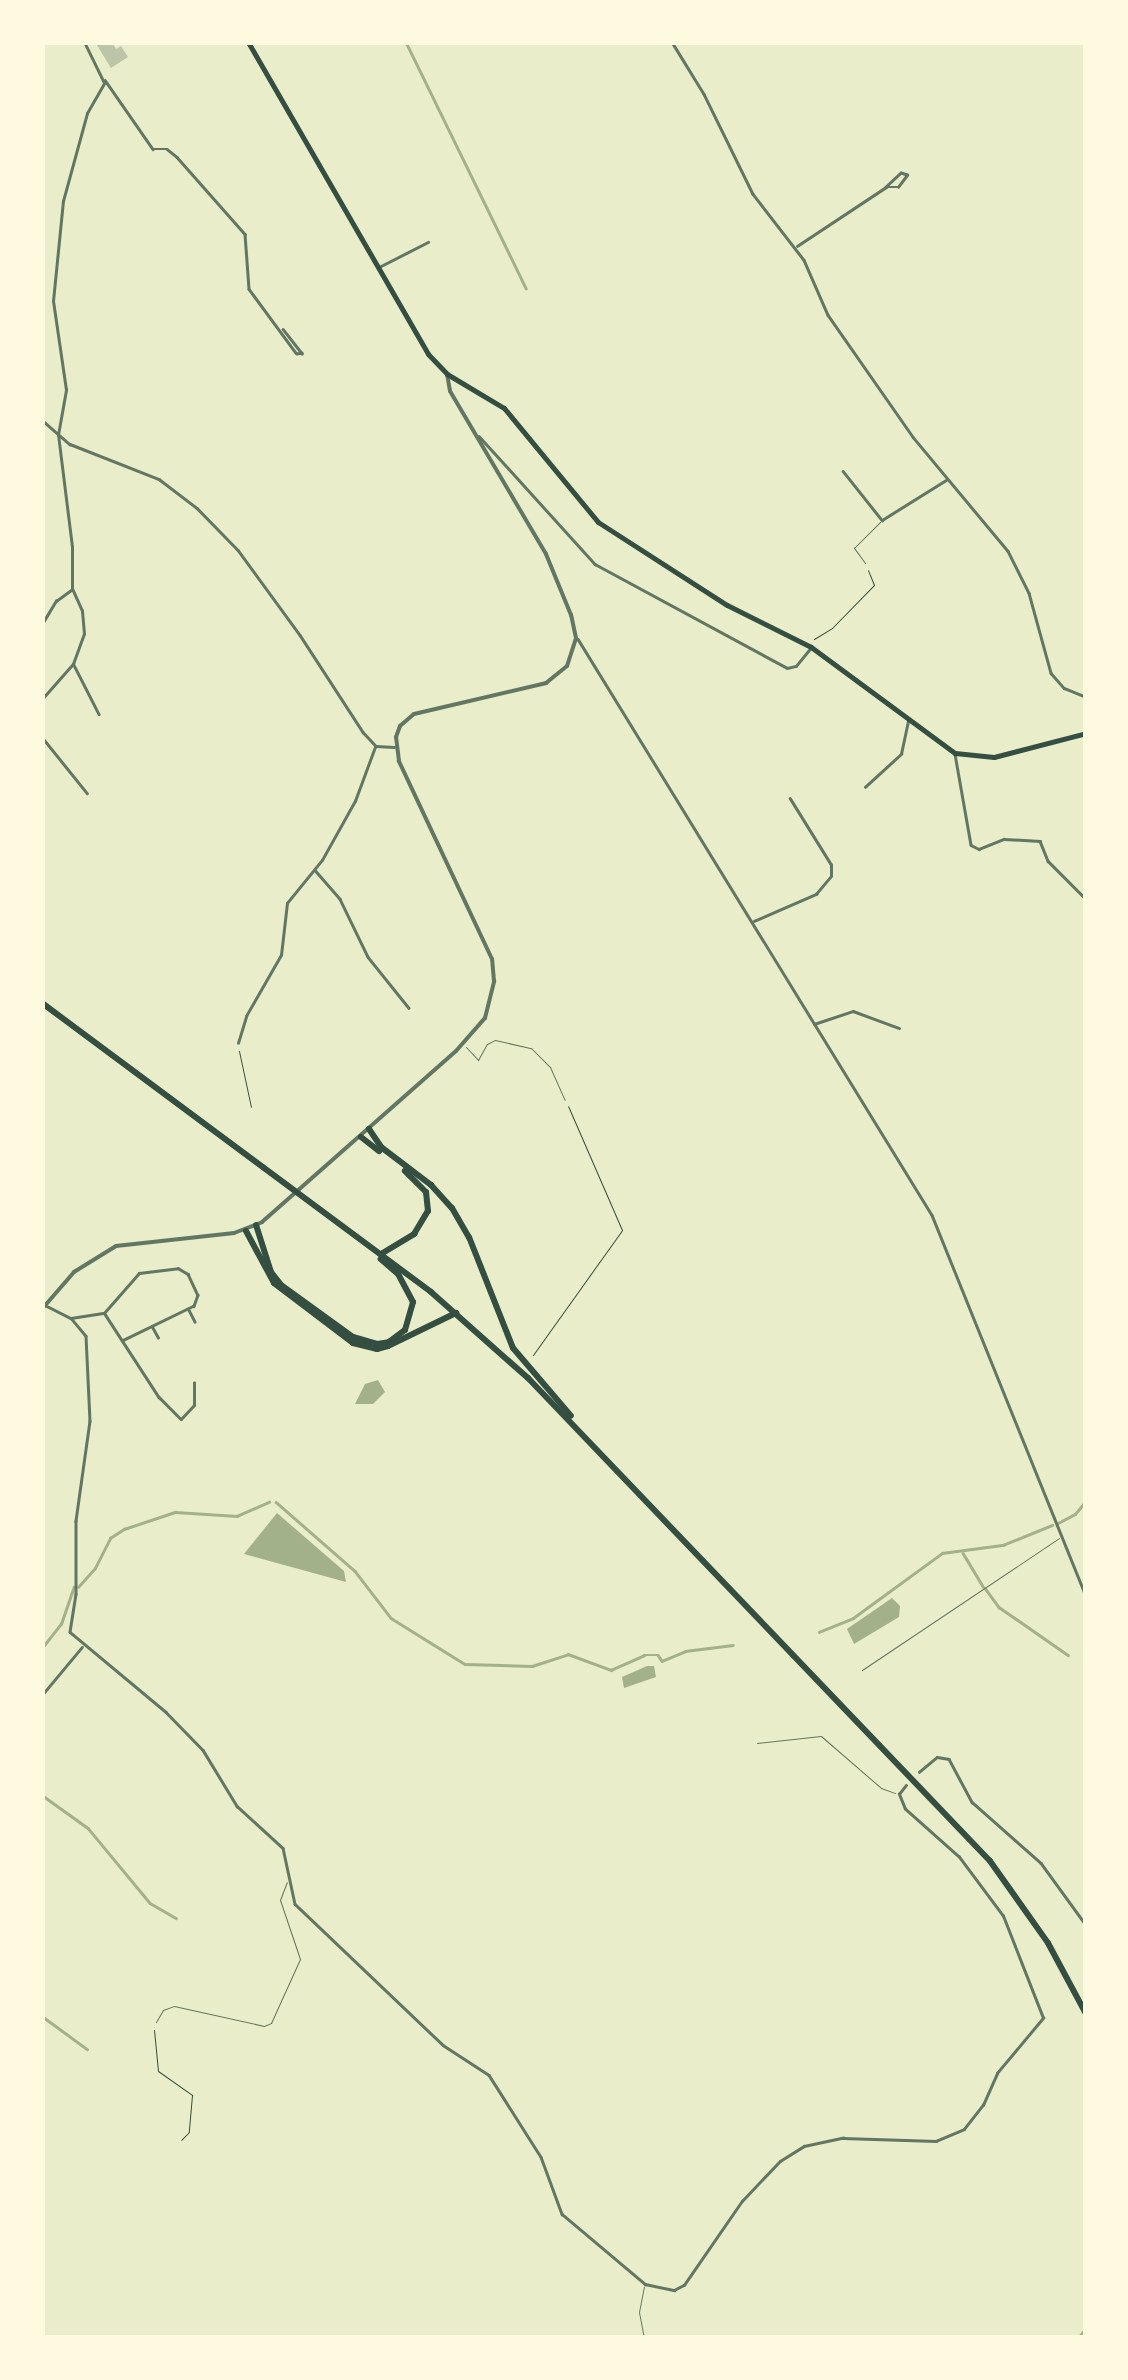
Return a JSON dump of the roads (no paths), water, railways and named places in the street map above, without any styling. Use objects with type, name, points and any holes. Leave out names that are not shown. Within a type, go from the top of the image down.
[{"type":"highway","points":[[42,1003],[456,1313],[582,1434],[990,1861],[1048,1943],[1086,2014]]},
{"type":"highway","points":[[369,1130],[381,1147],[431,1185],[452,1208],[469,1237],[513,1348],[582,1434]]},
{"type":"highway","points":[[360,1137],[415,1179],[428,1198],[419,1229],[378,1252]]},
{"type":"highway","points":[[256,1226],[271,1272],[282,1285],[353,1336],[376,1344],[389,1342],[405,1330],[414,1302],[408,1287],[378,1252]]},
{"type":"highway","points":[[246,1230],[267,1273],[282,1292],[353,1343],[377,1349],[388,1346],[456,1313]]},
{"type":"main road","points":[[248,42],[428,354],[447,374],[504,408],[558,479],[612,533],[727,605],[810,646],[955,752],[994,757],[1086,733]]},
{"type":"street","points":[[84,42],[153,149],[166,149],[177,156],[245,234],[249,289],[282,328],[296,354]]},
{"type":"street","points":[[672,42],[754,194],[796,247],[828,315],[905,426],[989,525],[1017,566],[1050,673],[1064,688],[1086,698]]},
{"type":"street","points":[[42,698],[73,664],[84,634],[82,611],[72,589],[72,547],[58,435],[66,390],[53,302],[60,216],[87,113],[104,78]]},
{"type":"street","points":[[796,247],[886,187]]},
{"type":"street","points":[[378,268],[428,242]]},
{"type":"street","points":[[124,1340],[189,1310],[198,1295],[188,1274],[178,1268],[135,1275],[104,1313],[72,1318],[44,1307],[74,1272],[116,1246],[230,1234],[256,1226],[464,1044],[485,1018],[492,999],[492,959],[395,746],[400,726],[414,714],[546,683],[566,666],[576,638],[572,615],[546,554],[450,391],[447,374]]},
{"type":"street","points":[[42,420],[82,450],[159,479],[213,523],[300,635],[376,746]]},
{"type":"street","points":[[478,435],[487,440],[595,564],[787,668],[796,666],[810,646]]},
{"type":"street","points":[[843,472],[882,520],[948,478]]},
{"type":"street","points":[[42,624],[56,601],[72,589]]},
{"type":"street","points":[[576,638],[939,1228],[1086,1597]]},
{"type":"street","points":[[575,647],[589,655]]},
{"type":"street","points":[[73,664],[99,714]]},
{"type":"street","points":[[865,787],[901,754],[908,721]]},
{"type":"street","points":[[42,737],[87,793]]},
{"type":"street","points":[[376,746],[395,746]]},
{"type":"street","points":[[238,1043],[246,1016],[281,955],[287,904],[355,801],[376,746]]},
{"type":"street","points":[[955,752],[971,845],[978,849],[1004,840],[1040,841],[1048,861],[1086,898]]},
{"type":"street","points":[[752,922],[816,894],[832,876],[831,864],[790,798]]},
{"type":"street","points":[[314,868],[340,899],[368,958],[409,1008]]},
{"type":"street","points":[[813,1025],[853,1012],[899,1028]]},
{"type":"street","points":[[189,1310],[195,1322]]},
{"type":"street","points":[[104,1313],[146,1380],[181,1419],[194,1405],[194,1383]]},
{"type":"street","points":[[72,1318],[86,1336],[90,1421],[76,1521],[76,1594],[68,1627],[83,1646],[166,1712],[203,1750],[237,1806],[283,1848],[287,1882],[295,1904],[444,2046],[489,2074],[541,2157],[570,2224],[644,2285],[674,2290],[684,2286],[742,2201],[793,2151],[843,2138],[917,2142],[950,2137],[975,2118],[997,2072],[1043,2018],[1004,1916],[959,1857],[905,1809],[898,1794],[906,1785]]},
{"type":"street","points":[[152,1326],[158,1338]]},
{"type":"street","points":[[42,1695],[83,1646]]},
{"type":"street","points":[[919,1772],[937,1757],[948,1759],[972,1802],[1042,1863],[1086,1925]]},
{"type":"lane","points":[[865,563],[854,548],[882,520]]},
{"type":"lane","points":[[464,1044],[478,1060],[487,1044],[495,1040],[531,1048],[550,1067],[566,1100]]},
{"type":"lane","points":[[862,1670],[1062,1536]]},
{"type":"lane","points":[[757,1743],[821,1736],[880,1788],[898,1794]]},
{"type":"lane","points":[[156,2022],[163,2010],[174,2006],[264,2026],[271,2023],[300,1958],[280,1900],[287,1882]]},
{"type":"lane","points":[[644,2285],[639,2312],[644,2338]]},
{"type":"waterway","points":[[406,42],[526,288]]},
{"type":"waterway","points":[[1058,1523],[1075,1514],[1086,1501]]},
{"type":"waterway","points":[[78,1587],[95,1568],[110,1538],[124,1529],[175,1512],[237,1516],[269,1502]]},
{"type":"waterway","points":[[276,1502],[355,1571],[391,1618],[465,1664],[532,1666],[568,1654],[611,1670],[644,1655],[658,1655],[662,1661],[685,1651],[733,1645]]},
{"type":"waterway","points":[[819,1632],[853,1618],[942,1553],[1003,1545],[1052,1525]]},
{"type":"waterway","points":[[963,1553],[983,1586]]},
{"type":"waterway","points":[[42,1648],[61,1624],[74,1587]]},
{"type":"waterway","points":[[985,1588],[999,1607],[1068,1655]]},
{"type":"waterway","points":[[42,1795],[88,1828],[150,1903],[176,1918]]},
{"type":"waterway","points":[[42,2016],[87,2049]]},
{"type":"waterway","points":[[1078,2338],[1086,2328]]}]
